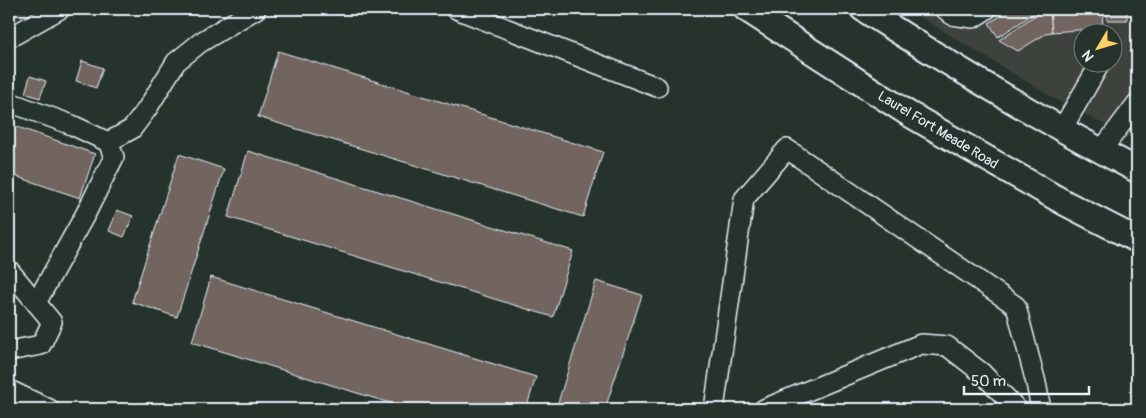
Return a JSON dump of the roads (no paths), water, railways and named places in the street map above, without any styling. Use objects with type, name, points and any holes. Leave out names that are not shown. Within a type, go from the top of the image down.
[{"type":"main road","name":"Laurel Fort Meade Road","points":[[746,9],[909,114],[1065,203],[1137,240]]},
{"type":"main road","points":[[863,9],[946,62],[1101,151],[1133,163]]},
{"type":"street","points":[[9,38],[60,9]]},
{"type":"street","points":[[108,142],[132,129],[147,109],[176,62],[200,42],[256,9]]},
{"type":"street","points":[[456,9],[657,87]]},
{"type":"street","points":[[945,9],[952,14],[973,18],[988,9]]},
{"type":"street","points":[[1062,128],[1095,72]]},
{"type":"street","points":[[9,102],[72,125],[108,142],[114,157],[86,213],[36,303]]},
{"type":"street","points":[[1101,151],[1137,103]]},
{"type":"street","points":[[714,409],[744,199],[787,149],[1016,306],[1041,409]]},
{"type":"street","points":[[9,270],[52,322],[41,345],[9,351]]},
{"type":"street","points":[[764,409],[921,344],[947,346],[982,373],[1017,409]]},
{"type":"street","points":[[9,390],[49,409]]}]
